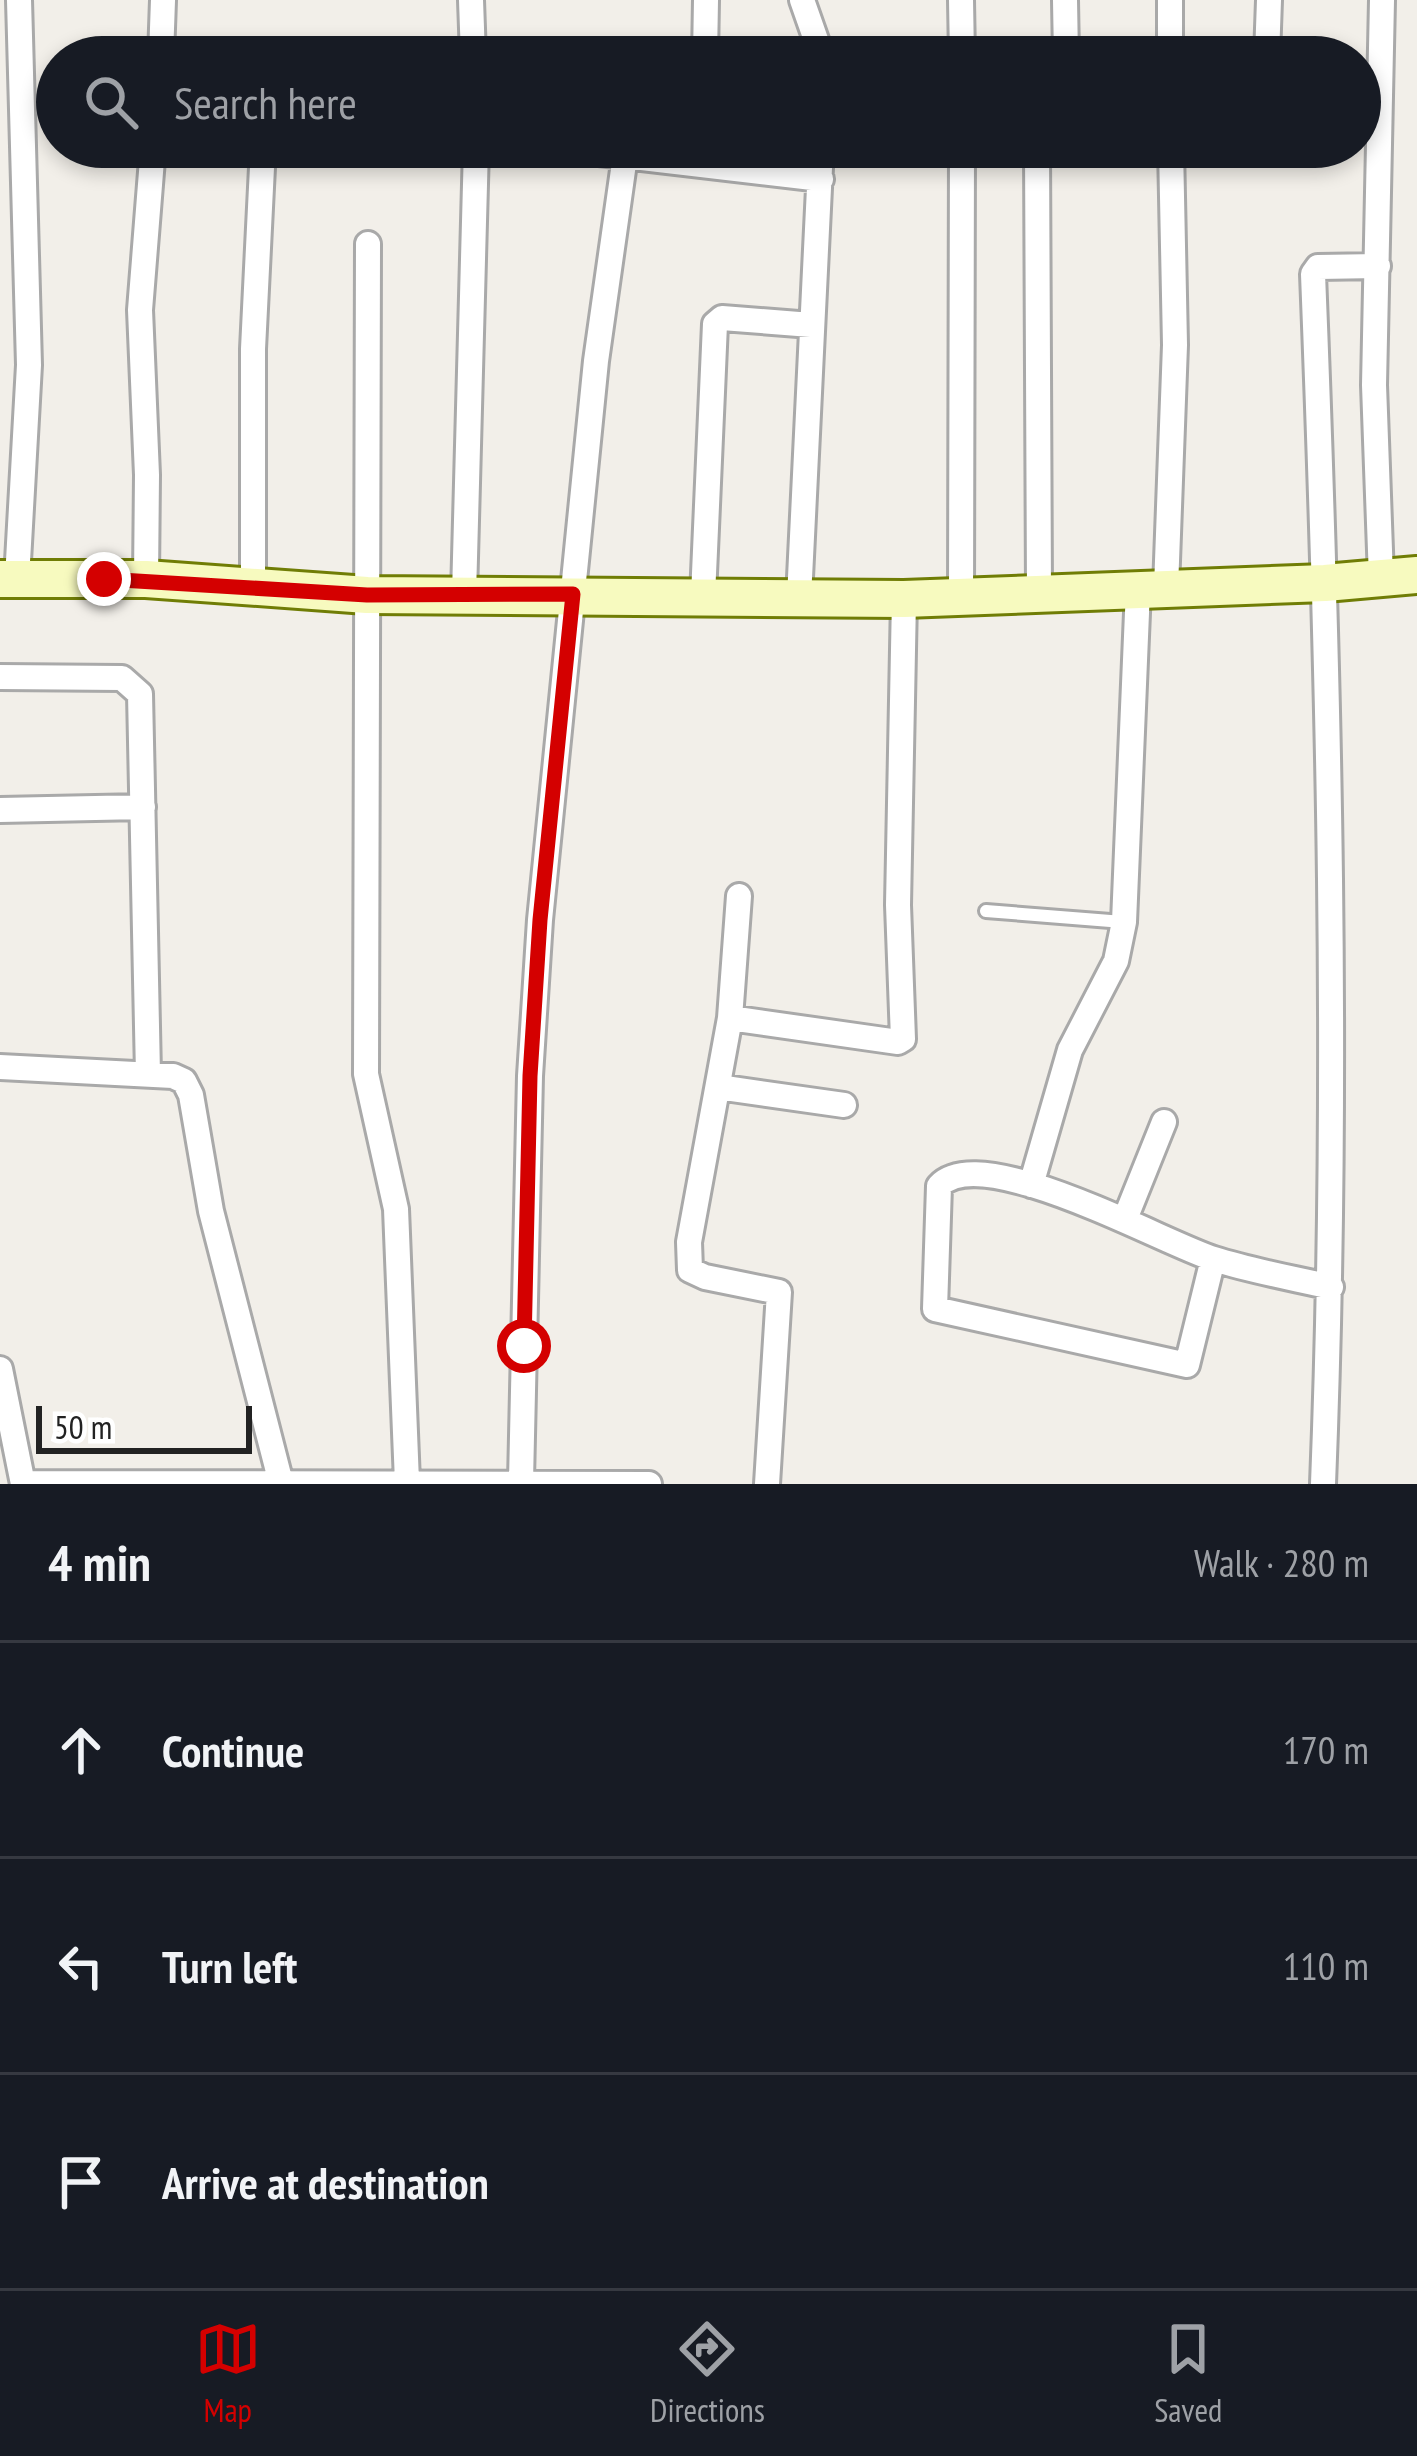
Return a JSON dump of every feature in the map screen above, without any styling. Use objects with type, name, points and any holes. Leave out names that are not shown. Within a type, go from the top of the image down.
[{"type":"street","points":[[19,0],[29,383],[9,579],[146,579],[367,595],[904,599],[1325,584],[1399,576],[1374,385],[1379,168]]},
{"type":"street","points":[[162,36],[163,0]]},
{"type":"street","points":[[471,0],[472,36]]},
{"type":"street","points":[[705,36],[706,0]]},
{"type":"street","points":[[802,0],[815,36]]},
{"type":"street","points":[[961,0],[962,36]]},
{"type":"street","points":[[1064,0],[1065,36]]},
{"type":"street","points":[[1170,0],[1170,36]]},
{"type":"street","points":[[1268,36],[1269,0]]},
{"type":"street","points":[[1381,66],[1382,0]]},
{"type":"street","points":[[146,579],[140,310],[151,168]]},
{"type":"street","points":[[253,586],[253,349],[262,168]]},
{"type":"street","points":[[464,595],[475,168]]},
{"type":"street","points":[[521,1481],[540,920],[596,361],[623,168]]},
{"type":"street","points":[[762,168],[820,179]]},
{"type":"street","points":[[800,598],[820,168]]},
{"type":"street","points":[[961,598],[962,168]]},
{"type":"street","points":[[1037,168],[1039,592]]},
{"type":"street","points":[[1031,1185],[1070,1050],[1116,961],[1124,922],[1175,345],[1171,168]]},
{"type":"street","points":[[368,244],[366,1074],[396,1209],[406,1482]]},
{"type":"street","points":[[1323,1484],[1331,1287],[1325,584],[1313,274],[1327,265],[1378,266]]},
{"type":"street","points":[[703,596],[715,325],[722,318],[811,325]]},
{"type":"street","points":[[730,1018],[903,1040],[898,905],[904,599]]},
{"type":"street","points":[[0,676],[122,678],[140,694],[148,1075]]},
{"type":"street","points":[[0,810],[143,807]]},
{"type":"street","points":[[739,896],[730,1018],[689,1242],[690,1270],[779,1292],[767,1484]]},
{"type":"street","points":[[0,1067],[184,1081],[191,1095],[211,1211],[281,1483]]},
{"type":"street","points":[[718,1088],[844,1105]]},
{"type":"street","points":[[1125,1219],[1165,1122]]},
{"type":"street","points":[[1213,1259],[1187,1365],[935,1309],[939,1186],[947,1178],[965,1174],[1031,1185],[1125,1219],[1213,1259],[1331,1287]]},
{"type":"street","points":[[0,1369],[23,1484],[649,1484]]},
{"type":"lane","points":[[986,910],[1124,922]]},
{"type":"route","points":[[104,579],[367,595],[573,594],[540,920],[530,1076],[524,1346]]}]
